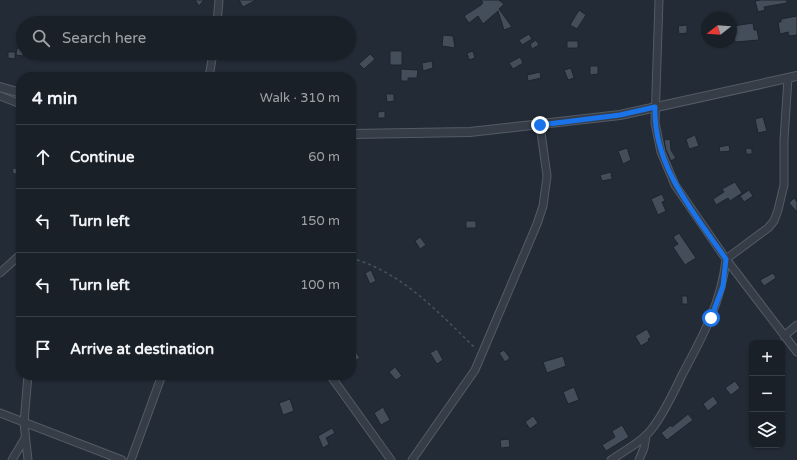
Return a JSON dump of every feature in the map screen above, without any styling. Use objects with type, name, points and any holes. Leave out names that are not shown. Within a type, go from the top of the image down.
[{"type":"street","points":[[218,16],[219,0]]},
{"type":"street","points":[[658,0],[654,123],[669,174],[726,259],[797,352]]},
{"type":"street","points":[[210,72],[212,60]]},
{"type":"street","points":[[356,134],[470,132],[620,115],[797,76]]},
{"type":"street","points":[[611,460],[646,436],[654,426],[705,331],[723,286],[726,259],[768,228],[774,221],[784,186],[784,140],[788,78]]},
{"type":"street","points":[[0,87],[16,92]]},
{"type":"street","points":[[0,96],[16,102]]},
{"type":"street","points":[[412,460],[452,406],[483,356],[485,346],[500,314],[537,224],[543,206],[547,168],[540,125]]},
{"type":"street","points":[[0,273],[16,259]]},
{"type":"street","points":[[784,336],[797,325]]},
{"type":"street","points":[[28,380],[24,423],[28,460]]},
{"type":"street","points":[[131,460],[160,380]]},
{"type":"street","points":[[334,380],[391,460]]},
{"type":"street","points":[[0,413],[122,460]]},
{"type":"street","points":[[639,460],[644,448],[646,436]]},
{"type":"street","points":[[12,460],[25,438]]},
{"type":"path","points":[[356,260],[375,266],[397,278],[426,301],[483,356]]},
{"type":"building","points":[[195,0],[204,0],[199,6]]},
{"type":"building","points":[[239,0],[256,0],[243,7]]},
{"type":"building","points":[[481,0],[499,0],[504,4],[499,9],[512,27],[504,30],[498,11],[483,24],[478,16],[469,23],[464,16],[481,5],[483,3]]},
{"type":"building","points":[[787,0],[787,3],[764,7],[765,10],[758,12],[755,1]]},
{"type":"building","points":[[579,10],[586,15],[577,29],[570,25]]},
{"type":"building","points":[[797,16],[797,35],[789,36],[788,32],[780,34],[778,22],[781,22],[781,19]]},
{"type":"building","points":[[753,23],[754,30],[757,30],[759,40],[737,42],[737,25]]},
{"type":"building","points":[[687,25],[687,33],[679,34],[678,26]]},
{"type":"building","points":[[529,34],[532,39],[522,45],[519,40]]},
{"type":"building","points":[[443,35],[453,36],[455,48],[442,46]]},
{"type":"building","points":[[536,40],[539,45],[532,49],[530,44]]},
{"type":"building","points":[[567,41],[578,41],[578,48],[567,48]]},
{"type":"building","points":[[390,51],[402,51],[402,65],[390,65]]},
{"type":"building","points":[[473,51],[475,58],[469,60],[467,53]]},
{"type":"building","points":[[8,52],[15,52],[15,59],[8,58]]},
{"type":"building","points":[[370,54],[375,59],[364,69],[359,64]]},
{"type":"building","points":[[520,57],[523,63],[513,69],[509,63]]},
{"type":"building","points":[[432,61],[433,68],[423,71],[422,63]]},
{"type":"building","points":[[590,66],[598,66],[598,74],[590,75]]},
{"type":"building","points":[[571,68],[574,78],[568,80],[564,70]]},
{"type":"building","points":[[401,69],[418,70],[417,78],[408,78],[408,81],[401,81]]},
{"type":"building","points":[[540,72],[541,78],[528,81],[527,75]]},
{"type":"building","points":[[386,94],[394,94],[394,101],[387,102]]},
{"type":"building","points":[[385,111],[385,118],[378,118],[378,112]]},
{"type":"building","points":[[763,117],[767,131],[758,133],[755,119]]},
{"type":"building","points":[[695,135],[699,146],[689,149],[686,139]]},
{"type":"building","points":[[670,139],[671,150],[676,158],[671,161],[666,150],[664,140]]},
{"type":"building","points":[[729,145],[730,151],[720,152],[719,147]]},
{"type":"building","points":[[627,148],[631,160],[623,164],[618,151]]},
{"type":"building","points":[[746,148],[752,149],[752,154],[746,154]]},
{"type":"building","points":[[13,168],[16,168],[16,174],[12,173]]},
{"type":"building","points":[[611,172],[612,179],[602,181],[600,175]]},
{"type":"building","points":[[735,182],[742,193],[730,201],[728,198],[716,205],[713,199],[724,192],[722,189]]},
{"type":"building","points":[[749,190],[753,196],[744,202],[740,196]]},
{"type":"building","points":[[662,194],[665,201],[662,202],[666,211],[658,215],[651,199]]},
{"type":"building","points":[[794,198],[797,202],[797,212],[789,203]]},
{"type":"building","points":[[466,221],[476,221],[476,228],[466,228]]},
{"type":"building","points":[[679,233],[696,258],[685,265],[673,247],[678,244],[673,237]]},
{"type":"building","points":[[420,237],[426,245],[420,249],[415,241]]},
{"type":"building","points":[[371,270],[376,281],[370,284],[365,273]]},
{"type":"building","points":[[773,273],[776,278],[764,286],[760,280]]},
{"type":"building","points":[[682,296],[687,296],[688,304],[682,304]]},
{"type":"building","points":[[647,329],[651,337],[648,339],[649,341],[641,346],[635,336]]},
{"type":"building","points":[[437,349],[443,360],[437,364],[430,353]]},
{"type":"building","points":[[504,350],[510,358],[505,362],[499,353]]},
{"type":"building","points":[[356,352],[360,358],[356,360]]},
{"type":"building","points":[[563,356],[566,366],[547,373],[543,362]]},
{"type":"building","points":[[395,367],[402,376],[396,380],[389,372]]},
{"type":"building","points":[[735,381],[740,388],[731,395],[725,388]]},
{"type":"building","points":[[574,387],[579,400],[568,404],[563,392]]},
{"type":"building","points":[[713,396],[718,403],[708,411],[703,404]]},
{"type":"building","points":[[290,399],[294,411],[283,415],[279,403]]},
{"type":"building","points":[[383,407],[390,420],[381,425],[374,413]]},
{"type":"building","points":[[688,414],[693,420],[667,440],[661,433],[671,425],[672,427]]},
{"type":"building","points":[[533,416],[538,423],[530,429],[525,422]]},
{"type":"building","points":[[622,425],[629,437],[606,451],[602,445],[615,437],[612,431]]},
{"type":"building","points":[[332,428],[335,433],[326,438],[329,444],[323,448],[318,436]]},
{"type":"building","points":[[509,439],[510,447],[501,448],[500,440]]},
{"type":"route","points":[[540,125],[620,115],[655,107],[654,123],[661,152],[669,174],[726,259],[723,286],[711,318]]}]
